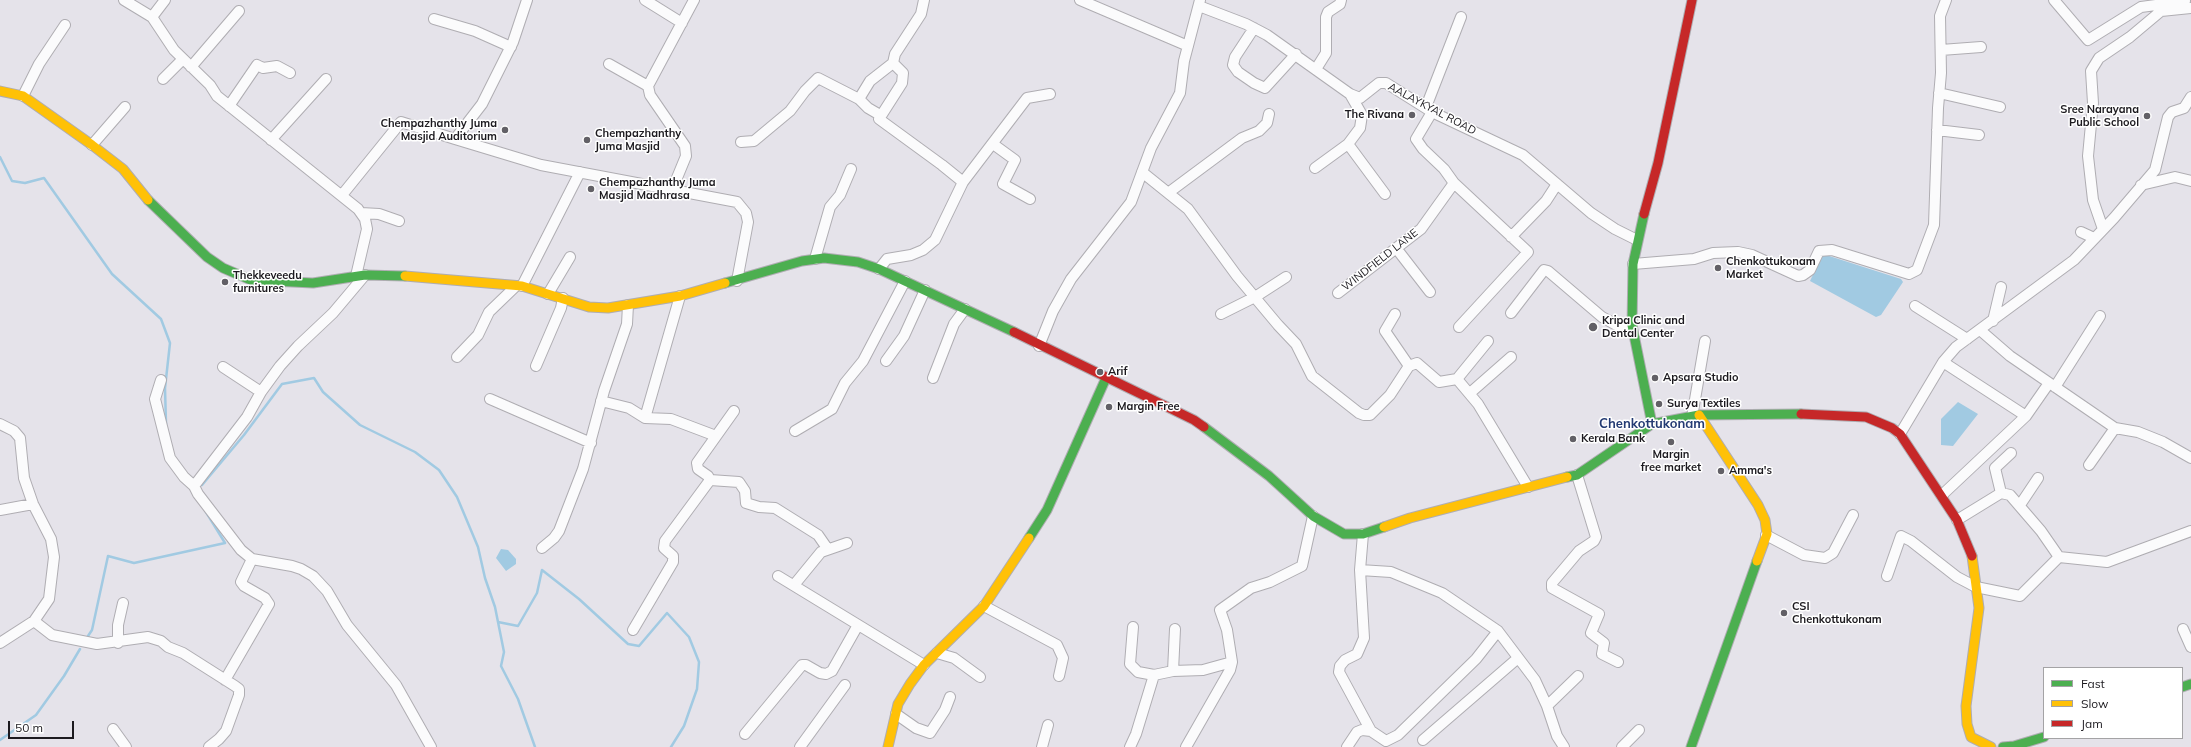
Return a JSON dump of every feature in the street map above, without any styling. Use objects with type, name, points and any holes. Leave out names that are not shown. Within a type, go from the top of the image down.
[{"type":"main road","points":[[1652,424],[1632,325],[1633,264],[1637,240],[1658,163],[1692,0]]},
{"type":"main road","points":[[0,91],[7,91],[23,96],[92,144],[123,170],[149,201],[208,257],[223,268],[251,280],[283,283],[313,283],[360,276],[393,275],[519,286],[589,307],[608,308],[680,296],[737,281],[802,261],[815,259],[844,259],[879,269],[1194,420],[1269,476],[1313,516],[1344,534],[1363,534],[1410,518],[1577,475],[1652,424],[1696,416],[1819,414],[1866,417],[1892,428],[1900,434],[1942,494],[1957,520],[1972,554],[1979,608],[1966,706],[1967,724],[1971,737],[1991,747]]},
{"type":"main road","points":[[888,747],[898,704],[924,665],[984,606],[1047,510],[1106,378]]},
{"type":"main road","points":[[1695,745],[1766,535],[1765,520],[1758,505],[1696,416]]},
{"type":"main road","points":[[2003,747],[2014,746],[2043,737]]},
{"type":"street","points":[[124,0],[152,17],[174,50],[210,85],[217,96],[342,195],[361,213],[365,219],[367,229],[360,276],[333,313],[298,346],[261,392],[247,417],[194,486]]},
{"type":"street","points":[[152,17],[165,0]]},
{"type":"street","points":[[455,139],[482,104],[511,47],[527,0]]},
{"type":"street","points":[[646,0],[682,23]]},
{"type":"street","points":[[672,190],[686,156],[685,146],[650,95],[648,86],[694,0]]},
{"type":"street","points":[[859,99],[870,81],[893,63],[895,54],[921,14],[924,0]]},
{"type":"street","points":[[1080,0],[1188,46]]},
{"type":"street","points":[[1316,69],[1326,53],[1326,17],[1328,12],[1340,4],[1341,0]]},
{"type":"street","points":[[1633,264],[1694,259],[1713,253],[1738,252],[1752,255],[1798,276],[1803,275],[1810,270],[1819,251],[1832,250],[1909,274],[1917,270],[1934,225],[1941,50],[1940,16],[1946,0]]},
{"type":"street","points":[[2054,0],[2088,40],[2141,7],[2163,2],[2188,4]]},
{"type":"street","points":[[1039,346],[1053,311],[1071,279],[1131,202],[1151,148],[1180,93],[1184,61],[1199,3],[1254,28],[1296,54],[1358,101],[1362,115],[1360,128],[1348,144],[1315,168]]},
{"type":"street","points":[[2103,229],[2093,200],[2088,156],[2093,103],[2091,71],[2099,58],[2130,37],[2161,11],[2188,4]]},
{"type":"street","points":[[191,67],[239,11]]},
{"type":"street","points":[[1459,326],[1528,252],[1454,183],[1444,169],[1423,149],[1416,139],[1429,109],[1461,17]]},
{"type":"street","points":[[434,19],[475,31],[511,47]]},
{"type":"street","points":[[23,96],[39,64],[65,25]]},
{"type":"street","points":[[1254,28],[1235,57],[1233,65],[1238,72],[1254,83],[1265,88],[1296,54]]},
{"type":"street","points":[[1941,50],[1981,47]]},
{"type":"street","points":[[163,79],[183,59]]},
{"type":"street","points":[[893,63],[903,73],[904,78],[880,115],[879,119],[881,122],[942,165],[962,182]]},
{"type":"street","points":[[609,64],[648,86]]},
{"type":"street","points":[[230,106],[257,65],[263,68],[277,66],[290,73]]},
{"type":"street","points":[[741,142],[754,141],[790,111],[805,91],[818,78],[859,99],[868,108],[880,115]]},
{"type":"street","points":[[271,140],[326,80]]},
{"type":"street","name":"AALAYKYAL ROAD","points":[[1358,101],[1379,83],[1386,83],[1429,109],[1523,155],[1591,214],[1615,229],[1637,240]]},
{"type":"street","points":[[1939,93],[2000,107]]},
{"type":"street","points":[[879,269],[887,259],[923,250],[935,240],[962,182],[993,144],[1027,98],[1050,94]]},
{"type":"street","points":[[1900,434],[1943,362],[1956,347],[2074,260],[2155,170],[2168,117],[2172,112],[2184,108],[2191,98]]},
{"type":"street","points":[[92,144],[125,107]]},
{"type":"street","points":[[1168,193],[1242,138],[1259,131],[1267,123],[1269,114]]},
{"type":"street","points":[[342,195],[401,122],[541,165],[737,202],[746,213],[748,222],[737,281]]},
{"type":"street","points":[[1937,130],[1979,136]]},
{"type":"street","points":[[993,144],[1015,160],[1003,184],[1030,199]]},
{"type":"street","points":[[1348,144],[1385,194]]},
{"type":"street","points":[[815,259],[830,208],[840,195],[850,170]]},
{"type":"street","points":[[457,357],[478,335],[490,312],[519,286],[580,172]]},
{"type":"street","points":[[1142,172],[1188,209],[1255,297],[1296,344],[1312,376],[1359,413],[1370,415],[1379,408],[1402,379],[1409,366],[1417,363],[1439,382],[1457,378],[1488,341]]},
{"type":"street","points":[[2141,185],[2175,177],[2191,181]]},
{"type":"street","name":"WINDFIELD LANE","points":[[1338,293],[1421,229],[1454,183]]},
{"type":"street","points":[[1511,237],[1546,201],[1557,184]]},
{"type":"street","points":[[361,213],[379,214],[399,221]]},
{"type":"street","points":[[2081,232],[2094,238]]},
{"type":"street","points":[[1396,248],[1430,292]]},
{"type":"street","points":[[548,294],[570,257]]},
{"type":"street","points":[[1511,313],[1544,270],[1548,271],[1602,317],[1622,328],[1632,325]]},
{"type":"street","points":[[1221,314],[1255,297],[1286,277]]},
{"type":"street","points":[[795,431],[832,409],[845,382],[863,361],[904,281]]},
{"type":"street","points":[[1992,321],[2001,288]]},
{"type":"street","points":[[886,361],[904,336],[925,290]]},
{"type":"street","points":[[645,418],[680,296]]},
{"type":"street","points":[[536,366],[561,308],[563,298]]},
{"type":"street","points":[[542,548],[554,538],[559,530],[591,443],[601,401],[627,324],[628,305]]},
{"type":"street","points":[[1915,306],[1967,339]]},
{"type":"street","points":[[933,378],[954,324],[965,309]]},
{"type":"street","points":[[1395,314],[1385,331],[1409,366]]},
{"type":"street","points":[[1942,494],[2026,416],[2052,385],[2100,316]]},
{"type":"street","points":[[1980,330],[2010,356],[2115,428],[2138,432],[2163,442],[2191,458]]},
{"type":"street","points":[[1696,416],[1705,341]]},
{"type":"street","points":[[1470,393],[1511,357]]},
{"type":"street","points":[[1943,362],[2026,416]]},
{"type":"street","points":[[223,367],[261,392]]},
{"type":"street","points":[[1457,378],[1470,393],[1528,487]]},
{"type":"street","points":[[161,380],[155,399],[170,458],[184,477],[194,486],[198,494],[241,550],[252,559],[301,568],[313,576],[327,591],[347,625],[396,685],[431,747]]},
{"type":"street","points":[[490,399],[591,443]]},
{"type":"street","points":[[601,401],[629,408],[645,418],[671,419],[716,436]]},
{"type":"street","points":[[710,480],[708,476],[698,468],[697,463],[734,411]]},
{"type":"street","points":[[0,424],[14,431],[20,438],[24,478],[33,504],[51,539],[54,557],[48,599],[34,621],[0,643]]},
{"type":"street","points":[[2089,465],[2115,428]]},
{"type":"street","points":[[2001,493],[1995,468],[2011,454]]},
{"type":"street","points":[[1577,475],[1596,537],[1594,541],[1579,551],[1552,583],[1552,588],[1599,614],[1591,633],[1604,643],[1602,654],[1618,662]]},
{"type":"street","points":[[2020,505],[2038,478]]},
{"type":"street","points":[[710,480],[739,482],[745,491],[746,503],[759,507],[775,508],[818,535],[827,548]]},
{"type":"street","points":[[633,630],[673,562],[673,556],[664,548],[665,541],[710,480]]},
{"type":"street","points":[[1957,520],[2001,493],[2010,495],[2041,531],[2059,558]]},
{"type":"street","points":[[0,510],[33,504]]},
{"type":"street","points":[[1766,535],[1804,555],[1825,558],[1832,553],[1853,515]]},
{"type":"street","points":[[1190,746],[1227,676],[1232,662],[1227,630],[1220,610],[1251,588],[1270,582],[1302,566],[1313,516]]},
{"type":"street","points":[[1887,576],[1901,536],[1911,541],[1957,576],[1976,587],[2020,596],[2059,558],[2107,562],[2191,531]]},
{"type":"street","points":[[1363,534],[1360,570],[1364,638],[1357,654],[1344,660],[1340,666],[1339,672],[1371,731],[1388,744],[1476,659],[1498,631]]},
{"type":"street","points":[[794,585],[813,560],[827,548],[847,543]]},
{"type":"street","points":[[224,680],[269,604],[265,598],[244,586],[241,582],[252,559]]},
{"type":"street","points":[[1360,570],[1391,572],[1442,593],[1498,631],[1535,680],[1547,706],[1557,736],[1564,747]]},
{"type":"street","points":[[778,576],[924,665]]},
{"type":"street","points":[[118,643],[118,625],[123,603]]},
{"type":"street","points":[[984,606],[1057,645],[1063,658],[1059,676]]},
{"type":"street","points":[[34,621],[39,627],[58,637],[97,644],[118,643],[148,637],[161,641],[238,689],[240,695],[226,731],[219,740],[208,747]]},
{"type":"street","points":[[745,734],[802,665],[806,665],[820,673],[826,674],[832,671],[858,625]]},
{"type":"street","points":[[1133,627],[1130,664],[1138,672],[1154,675],[1173,671],[1204,670],[1232,662]]},
{"type":"street","points":[[1173,671],[1175,629]]},
{"type":"street","points":[[2184,629],[2191,647]]},
{"type":"street","points":[[937,653],[954,658],[980,677]]},
{"type":"street","points":[[1423,740],[1518,658]]},
{"type":"street","points":[[1130,747],[1154,675]]},
{"type":"street","points":[[1547,706],[1578,676]]},
{"type":"street","points":[[800,747],[845,685]]},
{"type":"street","points":[[896,714],[916,728],[930,733],[945,710],[950,697]]},
{"type":"street","points":[[1042,747],[1048,725]]},
{"type":"street","points":[[113,729],[126,747]]},
{"type":"street","points":[[1347,747],[1357,732],[1362,730],[1371,731]]},
{"type":"street","points":[[1622,747],[1640,730]]},
{"type":"water","points":[[1823,254],[1901,279],[1903,282],[1881,315],[1876,317],[1810,281]]},
{"type":"water","points":[[1958,402],[1978,414],[1953,446],[1941,445],[1941,419]]},
{"type":"water","points":[[501,549],[508,550],[516,559],[516,564],[506,571],[496,558]]},
{"type":"waterway","points":[[0,157],[12,181],[25,183],[44,178],[112,274],[161,319],[170,343],[165,388],[166,424]]},
{"type":"waterway","points":[[202,485],[244,435],[282,384],[314,378],[323,392],[360,425],[415,452],[439,470],[457,497],[478,547],[485,578],[495,607],[504,652],[501,666],[518,699],[535,747]]},
{"type":"waterway","points":[[88,636],[92,630],[108,556],[134,563],[225,543],[206,512]]},
{"type":"waterway","points":[[498,622],[518,626],[537,593],[542,570],[579,599],[628,644],[639,646],[667,613],[689,637],[699,662],[697,689],[684,726],[671,747]]},
{"type":"waterway","points":[[0,740],[36,715],[64,676],[80,649]]},
{"type":"traffic: fast","points":[[148,200],[207,257],[223,268],[251,280],[313,283],[365,275],[405,276]]},
{"type":"traffic: fast","points":[[1644,214],[1633,264],[1632,325],[1652,424]]},
{"type":"traffic: fast","points":[[725,283],[802,261],[824,258],[858,262],[879,269],[1014,332]]},
{"type":"traffic: fast","points":[[1029,538],[1047,510],[1106,378]]},
{"type":"traffic: fast","points":[[1567,477],[1577,475],[1652,424],[1699,415],[1801,414]]},
{"type":"traffic: fast","points":[[1204,427],[1269,476],[1313,516],[1344,534],[1363,534],[1384,527]]},
{"type":"traffic: fast","points":[[1691,747],[1757,561]]},
{"type":"traffic: fast","points":[[2183,687],[2191,684]]},
{"type":"traffic: fast","points":[[2003,747],[2014,746],[2043,737]]},
{"type":"traffic: slow","points":[[0,91],[23,96],[92,145],[123,169],[148,200]]},
{"type":"traffic: slow","points":[[405,276],[522,286],[589,307],[608,308],[680,296],[725,283]]},
{"type":"traffic: slow","points":[[1699,415],[1758,505],[1765,520],[1767,534],[1757,561]]},
{"type":"traffic: slow","points":[[1384,527],[1410,518],[1567,477]]},
{"type":"traffic: slow","points":[[888,747],[898,704],[910,684],[924,665],[984,606],[1029,538]]},
{"type":"traffic: slow","points":[[1972,556],[1979,608],[1966,706],[1967,724],[1971,737],[1991,747]]},
{"type":"traffic: jam","points":[[1644,214],[1658,163],[1692,0]]},
{"type":"traffic: jam","points":[[1014,332],[1194,420],[1204,427]]},
{"type":"traffic: jam","points":[[1801,414],[1866,417],[1892,428],[1900,434],[1957,520],[1972,556]]},
{"type":"place","name":"The Rivana","points":[[1412,115]]},
{"type":"place","name":"Sree Narayana Public School","points":[[2147,116]]},
{"type":"place","name":"Chempazhanthy Juma Masjid Auditorium","points":[[505,130]]},
{"type":"place","name":"Chempazhanthy Juma Masjid","points":[[587,140]]},
{"type":"place","name":"Chempazhanthy Juma Masjid Madhrasa","points":[[591,189]]},
{"type":"place","name":"Chenkottukonam Market","points":[[1718,268]]},
{"type":"place","name":"Thekkeveedu furnitures","points":[[225,282]]},
{"type":"place","name":"Kripa Clinic and Dental Center","points":[[1593,327]]},
{"type":"place","name":"Arif","points":[[1100,372]]},
{"type":"place","name":"Apsara Studio","points":[[1655,378]]},
{"type":"place","name":"Surya Textiles","points":[[1659,404]]},
{"type":"place","name":"Margin Free","points":[[1109,407]]},
{"type":"place","name":"Kerala Bank","points":[[1573,439]]},
{"type":"place","name":"Margin free market","points":[[1671,442]]},
{"type":"place","name":"Amma's","points":[[1721,471]]},
{"type":"place","name":"CSI Chenkottukonam","points":[[1784,613]]},
{"type":"district","name":"Chenkottukonam","points":[[1652,424]]}]
